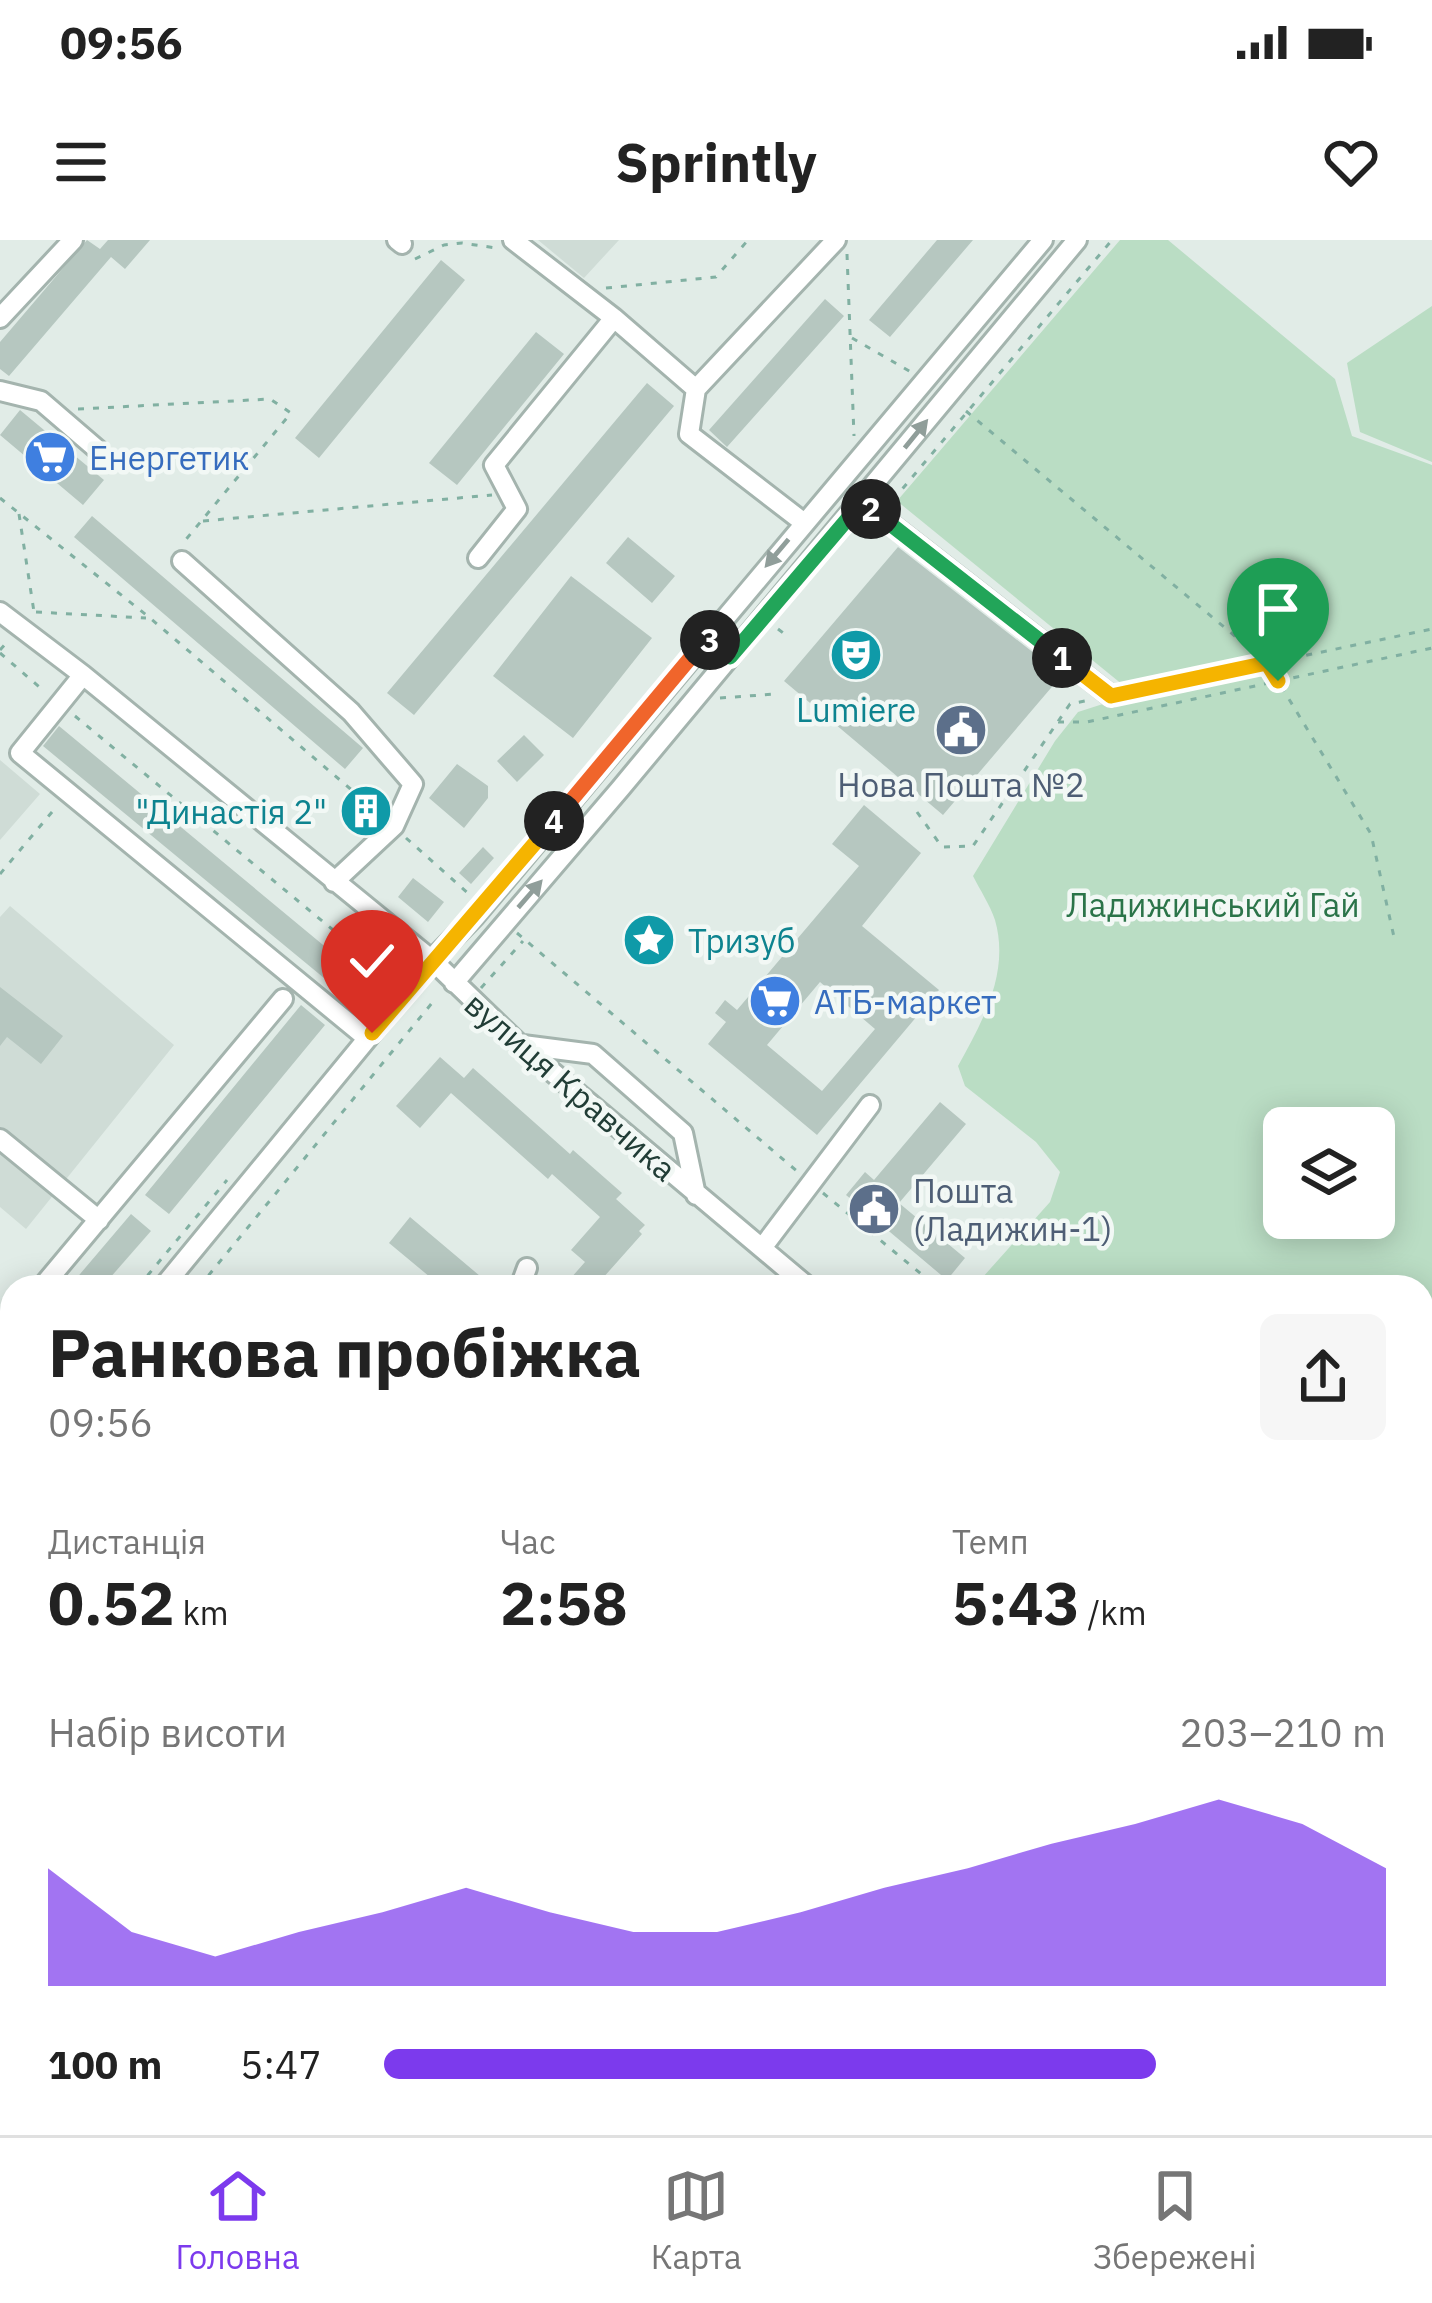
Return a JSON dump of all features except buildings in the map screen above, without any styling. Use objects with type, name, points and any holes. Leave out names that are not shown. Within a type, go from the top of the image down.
[{"type":"street","points":[[0,318],[73,240]]},
{"type":"street","points":[[513,240],[614,317],[696,389]]},
{"type":"street","points":[[803,522],[689,434],[696,389],[836,240]]},
{"type":"street","points":[[173,1275],[432,960],[476,916],[1043,240]]},
{"type":"street","points":[[454,983],[1077,240]]},
{"type":"street","points":[[478,558],[517,509],[494,465],[614,317]]},
{"type":"street","points":[[0,391],[41,401],[98,450]]},
{"type":"street","points":[[838,482],[1111,696]]},
{"type":"street","points":[[182,561],[351,712],[413,784],[394,826],[334,882]]},
{"type":"street","name":"вулиця Кравчика","points":[[0,612],[432,960],[519,1044],[794,1275]]},
{"type":"street","points":[[707,638],[730,657]]},
{"type":"street","points":[[83,675],[20,753],[367,1039]]},
{"type":"street","points":[[52,1275],[284,999]]},
{"type":"street","points":[[519,1044],[593,1054],[683,1133],[696,1195]]},
{"type":"street","points":[[762,1248],[870,1105]]},
{"type":"street","points":[[0,1139],[99,1220]]},
{"type":"path","points":[[580,292],[716,277],[748,240]]},
{"type":"path","points":[[846,240],[855,442]]},
{"type":"path","points":[[880,516],[1112,240]]},
{"type":"path","points":[[399,242],[417,261],[444,245],[462,243],[531,254]]},
{"type":"path","points":[[850,337],[912,373]]},
{"type":"path","points":[[52,411],[270,399],[291,413],[180,546],[182,561]]},
{"type":"path","points":[[966,411],[1267,663],[1371,834],[1394,937]]},
{"type":"path","points":[[201,521],[511,493]]},
{"type":"path","points":[[0,498],[150,618],[470,895]]},
{"type":"path","points":[[19,512],[34,612],[150,618]]},
{"type":"path","points":[[1111,696],[1432,629]]},
{"type":"path","points":[[1058,722],[1087,722],[1432,648]]},
{"type":"path","points":[[0,653],[395,982]]},
{"type":"path","points":[[694,700],[775,694]]},
{"type":"path","points":[[917,812],[942,848],[973,846],[1070,704],[1087,700]]},
{"type":"path","points":[[0,874],[68,793]]},
{"type":"path","points":[[515,932],[922,1275]]},
{"type":"path","points":[[479,991],[524,940]]},
{"type":"path","points":[[209,1275],[432,1004]]},
{"type":"shaded area","points":[[538,240],[619,240],[584,278]]},
{"type":"shaded area","points":[[0,760],[40,794],[0,840]]},
{"type":"shaded area","points":[[10,906],[174,1045],[26,1229],[0,1207],[0,917]]},
{"type":"green space","name":"Ладижинський Гай","points":[[1120,240],[1168,240],[1335,379],[1352,436],[1432,465],[1432,1275],[985,1275],[1050,1202],[1060,1172],[1036,1142],[965,1086],[958,1066],[985,1014],[999,958],[995,920],[973,876],[1055,741],[1078,712],[1134,694],[897,501]]},
{"type":"green space","points":[[1432,306],[1432,462],[1360,432],[1347,363]]},
{"type":"place","name":"Енергетик","points":[[50,457]]},
{"type":"place","name":"Lumiere","points":[[856,655]]},
{"type":"place","name":"Нова Пошта №2","points":[[961,730]]},
{"type":"place","name":"\"Династія 2\"","points":[[366,811]]},
{"type":"place","name":"Тризуб","points":[[649,940]]},
{"type":"place","name":"АТБ-маркет","points":[[775,1001]]},
{"type":"place","name":"Пошта (Ладижин-1)","points":[[874,1209]]},
{"type":"route","points":[[372,1033],[432,960],[476,916],[707,638],[730,657],[862,502],[1111,696],[1267,663],[1278,681]]}]
